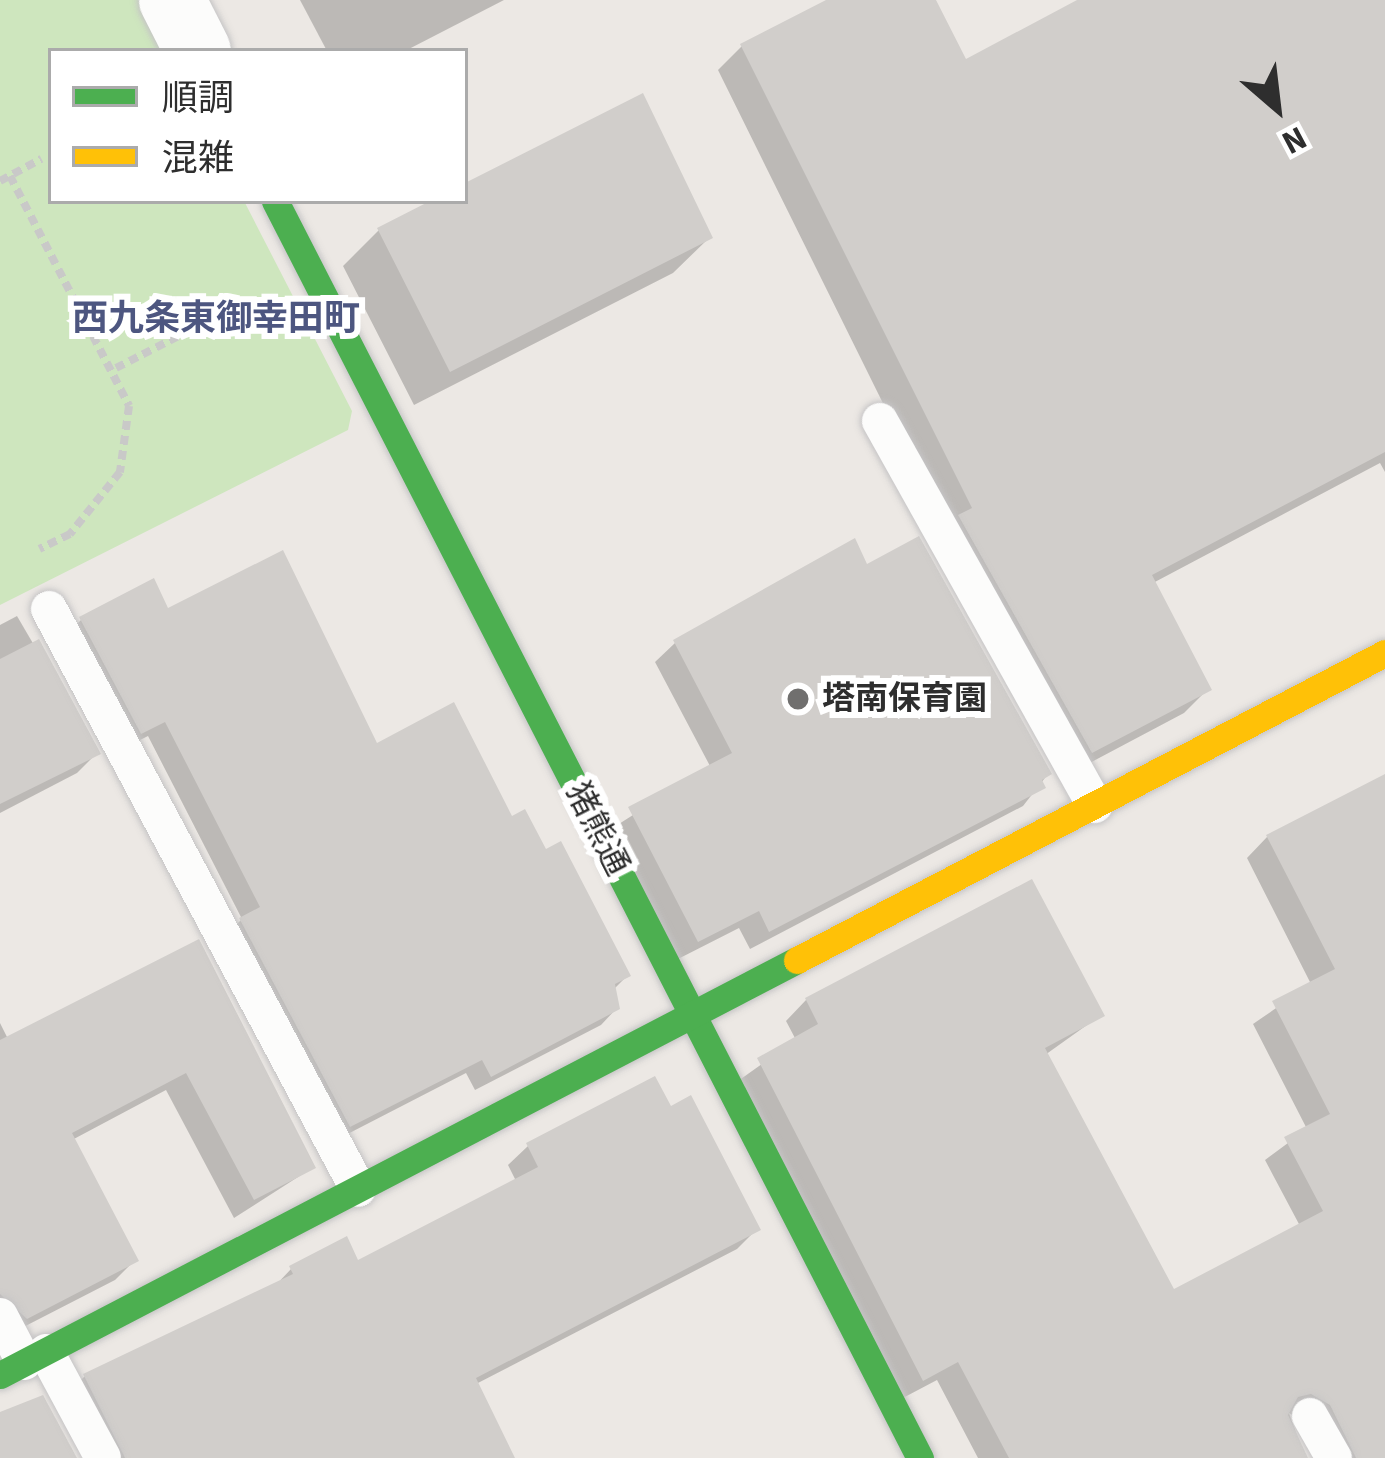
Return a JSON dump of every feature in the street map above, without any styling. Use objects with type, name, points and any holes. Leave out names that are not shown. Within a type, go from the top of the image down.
[{"type":"street","points":[[172,0],[196,48]]},
{"type":"street","name":"猪熊通","points":[[276,204],[920,1458]]},
{"type":"street","points":[[24,1363],[1385,653]]},
{"type":"lane","points":[[880,421],[1095,805]]},
{"type":"lane","points":[[49,608],[358,1189]]},
{"type":"lane","points":[[0,1316],[24,1363],[103,1458]]},
{"type":"lane","points":[[1310,1416],[1334,1458]]},
{"type":"path","points":[[0,181],[41,159]]},
{"type":"path","points":[[10,176],[116,368],[129,406],[120,472],[70,534],[23,557]]},
{"type":"path","points":[[116,368],[309,268]]},
{"type":"green space","points":[[0,0],[140,0],[164,48],[48,48],[48,204],[246,204],[352,411],[348,430],[0,605]]},
{"type":"building","points":[[826,0],[936,0],[966,59],[1077,0],[1385,0],[1385,452],[1152,575],[1212,690],[1092,753],[958,515],[972,508],[740,44]]},
{"type":"building","points":[[643,93],[713,238],[450,372],[377,228],[424,204],[468,204],[468,181]]},
{"type":"building","points":[[919,536],[1052,774],[1042,780],[1046,788],[769,932],[759,911],[698,942],[628,807],[732,753],[673,640],[855,538],[867,564]]},
{"type":"building","points":[[283,550],[377,743],[454,702],[512,816],[525,809],[546,849],[561,841],[631,976],[615,984],[620,1009],[491,1077],[482,1060],[350,1127],[239,918],[260,907],[165,722],[141,734],[79,617],[154,578],[168,608]]},
{"type":"building","points":[[39,639],[101,754],[0,804],[0,659]]},
{"type":"building","points":[[1385,774],[1385,1458],[1356,1458],[1330,1405],[1311,1394],[1298,1397],[1288,1415],[1308,1458],[1009,1458],[958,1362],[923,1381],[757,1058],[818,1024],[805,998],[1032,879],[1105,1016],[1045,1048],[1174,1289],[1323,1211],[1284,1137],[1330,1114],[1272,1001],[1335,969],[1266,835]]},
{"type":"building","points":[[199,939],[316,1168],[254,1200],[186,1073],[72,1133],[139,1261],[27,1319],[0,1294],[0,1040]]},
{"type":"building","points":[[655,1076],[671,1106],[691,1095],[761,1230],[476,1378],[515,1458],[125,1458],[83,1374],[293,1274],[289,1266],[347,1236],[358,1260],[538,1167],[526,1143]]},
{"type":"building","points":[[43,1395],[77,1458],[0,1458],[0,1412]]},
{"type":"traffic: fast","points":[[277,204],[920,1458]]},
{"type":"traffic: fast","points":[[0,1375],[797,960]]},
{"type":"traffic: slow","points":[[797,960],[1385,653]]},
{"type":"place","name":"塔南保育園","points":[[798,699]]},
{"type":"district","name":"西九条東御幸田町","points":[[216,319]]}]
